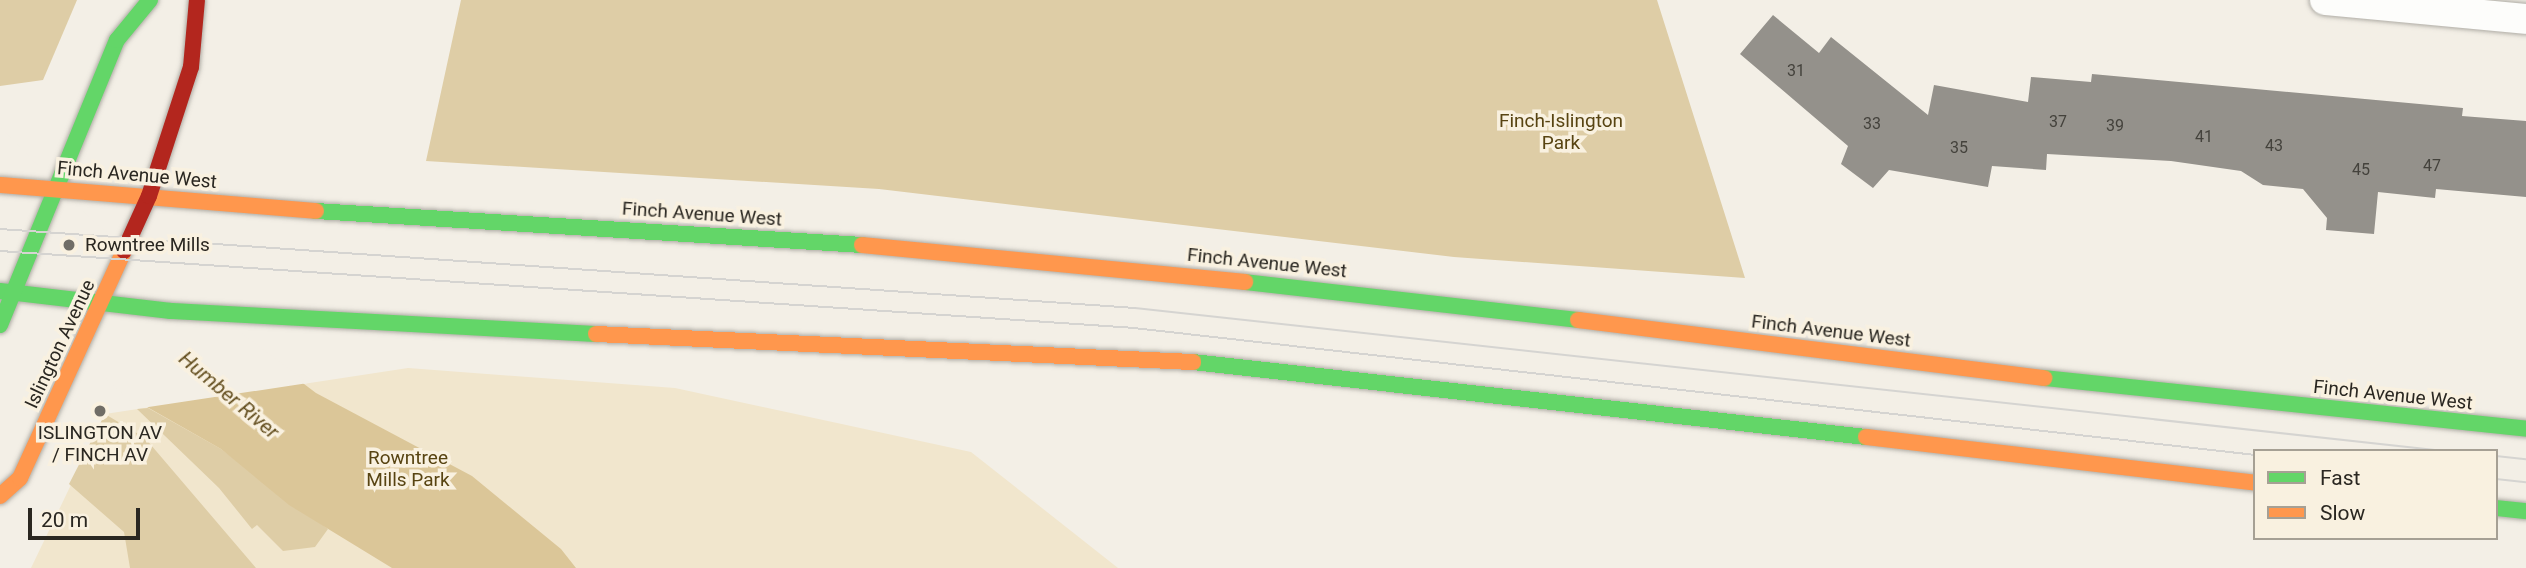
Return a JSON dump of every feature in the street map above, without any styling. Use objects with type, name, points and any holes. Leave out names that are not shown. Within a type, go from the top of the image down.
[{"type":"main road","points":[[0,325],[6,292],[117,40],[150,0]]},
{"type":"main road","name":"Islington Avenue","points":[[0,496],[20,478],[104,302],[149,196],[191,67],[197,0]]},
{"type":"main road","name":"Finch Avenue West","points":[[0,185],[281,209],[879,246],[1373,295],[2189,396],[2526,429]]},
{"type":"main road","points":[[6,292],[372,323],[1250,365],[2253,483]]},
{"type":"main road","points":[[2498,508],[2526,511]]},
{"type":"street","points":[[2325,0],[2526,19]]},
{"type":"green space","points":[[0,0],[77,0],[43,80],[0,86]]},
{"type":"green space","name":"Finch-Islington Park","points":[[461,0],[1657,0],[1745,278],[1454,257],[879,189],[426,161]]},
{"type":"green space","name":"Rowntree Mills Park","points":[[408,368],[675,388],[971,452],[1118,568],[31,568],[105,414]]},
{"type":"green space","points":[[148,408],[221,449],[328,529],[315,547],[283,551],[257,525],[252,529],[219,488],[137,409]]},
{"type":"green space","points":[[105,414],[145,438],[256,568],[130,568],[124,532],[69,484]]},
{"type":"water","name":"Humber River","points":[[0,130],[93,225],[316,393],[472,476],[561,549],[576,568],[392,568],[289,505],[221,449],[133,399]]},
{"type":"pier","points":[[0,127],[95,223],[308,383],[142,408],[131,402],[0,279]]},
{"type":"building","points":[[1773,15],[1819,53],[1831,37],[1928,115],[1934,85],[2028,102],[2031,77],[2091,82],[2092,74],[2463,108],[2462,116],[2526,121],[2526,197],[2436,189],[2435,198],[2378,192],[2374,234],[2326,230],[2327,218],[2303,189],[2263,185],[2241,171],[2171,161],[2047,154],[2046,170],[1992,166],[1988,187],[1889,170],[1873,188],[1841,164],[1848,146],[1740,54]]},
{"type":"tram line","points":[[0,229],[1135,308],[2428,449]]},
{"type":"tram line","points":[[0,251],[1134,328],[2253,455]]},
{"type":"tram line","points":[[2498,456],[2526,459]]},
{"type":"tram line","points":[[2498,479],[2526,482]]},
{"type":"traffic: fast","points":[[0,325],[117,40],[150,0]]},
{"type":"traffic: fast","points":[[316,211],[862,245]]},
{"type":"traffic: fast","points":[[1245,282],[1578,320]]},
{"type":"traffic: fast","points":[[0,291],[171,311],[596,334]]},
{"type":"traffic: fast","points":[[1193,362],[1866,437]]},
{"type":"traffic: fast","points":[[2044,378],[2526,429]]},
{"type":"traffic: fast","points":[[2498,508],[2526,511]]},
{"type":"traffic: slow","points":[[0,185],[316,211]]},
{"type":"traffic: slow","points":[[862,245],[1245,282]]},
{"type":"traffic: slow","points":[[0,496],[20,478],[124,251]]},
{"type":"traffic: slow","points":[[1578,320],[2044,378]]},
{"type":"traffic: slow","points":[[596,334],[1193,362]]},
{"type":"traffic: slow","points":[[1866,437],[2253,483]]},
{"type":"traffic: jam","points":[[124,251],[149,196],[191,67],[197,0]]},
{"type":"place","name":"Rowntree Mills","points":[[69,245]]},
{"type":"place","name":"ISLINGTON AV / FINCH AV","points":[[100,411]]}]
